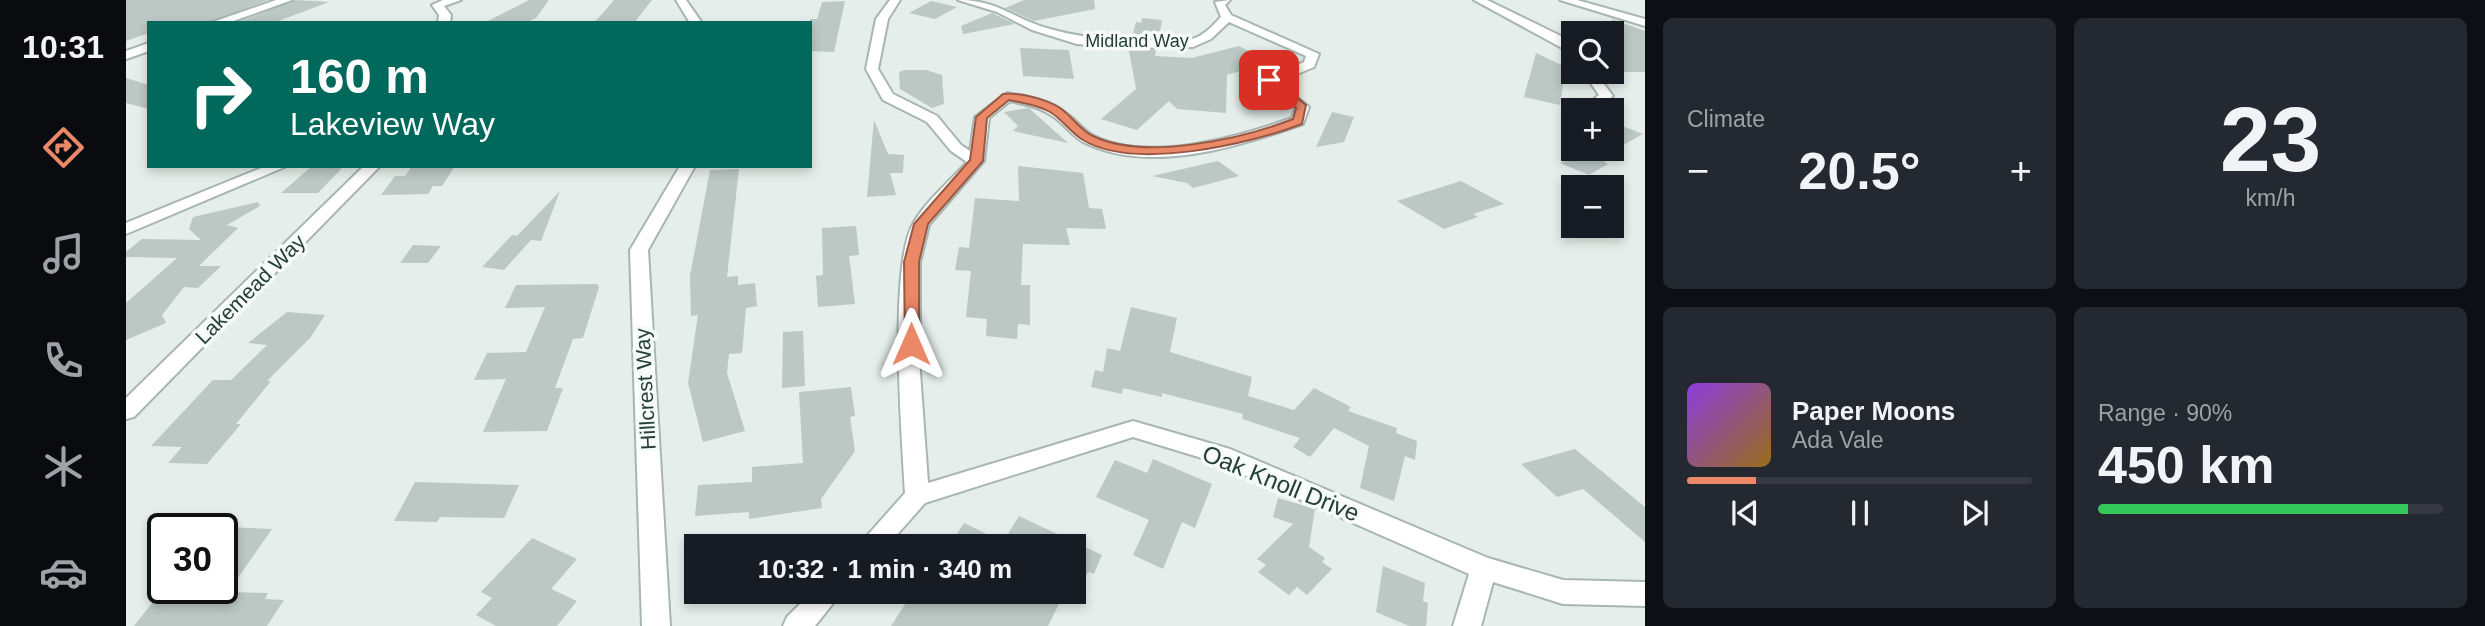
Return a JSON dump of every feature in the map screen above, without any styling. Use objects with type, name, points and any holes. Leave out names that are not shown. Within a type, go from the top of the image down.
[{"type":"street","points":[[222,21],[287,0]]},
{"type":"street","points":[[444,21],[445,15],[437,5],[456,0]]},
{"type":"street","points":[[681,0],[685,10],[694,16],[695,21]]},
{"type":"street","points":[[895,0],[882,19],[872,69],[887,97],[932,119],[956,148],[976,161]]},
{"type":"street","name":"Midland Way","points":[[963,0],[1001,9],[1036,28],[1077,40],[1128,44],[1193,43],[1207,37],[1226,9]]},
{"type":"street","points":[[1479,0],[1561,44]]},
{"type":"street","points":[[1565,0],[1645,23]]},
{"type":"street","points":[[882,534],[917,496],[910,372],[911,262],[921,224],[976,161],[982,117],[1007,97],[1032,101],[1055,110],[1087,138],[1126,149],[1171,150],[1269,132],[1298,121],[1302,107],[1269,80],[1310,64],[1312,54],[1226,9]]},
{"type":"street","points":[[126,55],[147,48]]},
{"type":"street","points":[[1598,84],[1606,96],[1603,98]]},
{"type":"street","points":[[126,229],[275,168]]},
{"type":"street","name":"Lakemead Way","points":[[126,411],[371,168]]},
{"type":"street","name":"Hillcrest Way","points":[[656,626],[639,250],[687,168]]},
{"type":"street","name":"Oak Knoll Drive","points":[[917,496],[1133,429],[1222,455],[1484,568],[1563,592],[1645,594]]},
{"type":"street","points":[[1467,626],[1484,568]]},
{"type":"street","points":[[797,626],[818,604]]},
{"type":"building","points":[[126,0],[268,0],[213,21],[147,21],[147,34],[126,41]]},
{"type":"building","points":[[295,0],[329,2],[278,21],[241,21]]},
{"type":"building","points":[[529,0],[549,0],[536,18],[530,21],[488,21]]},
{"type":"building","points":[[614,0],[652,0],[636,21],[596,21]]},
{"type":"building","points":[[1024,0],[1094,0],[1095,9],[1034,21],[1005,8]]},
{"type":"building","points":[[845,1],[834,52],[812,51],[810,19],[817,19],[822,2]]},
{"type":"building","points":[[931,1],[957,7],[935,19],[909,13]]},
{"type":"building","points":[[992,13],[1015,24],[963,34],[961,26]]},
{"type":"building","points":[[1142,18],[1162,20],[1159,37],[1132,37],[1136,22],[1141,23]]},
{"type":"building","points":[[1624,23],[1645,31],[1645,72],[1624,72]]},
{"type":"building","points":[[1239,46],[1269,62],[1227,75],[1226,113],[1177,109],[1169,101],[1137,130],[1101,119],[1136,89],[1129,51],[1156,50],[1155,56],[1192,58]]},
{"type":"building","points":[[1020,48],[1069,50],[1074,79],[1023,76]]},
{"type":"building","points":[[1536,53],[1561,65],[1561,84],[1563,84],[1560,105],[1524,97]]},
{"type":"building","points":[[926,70],[942,75],[944,104],[932,108],[900,89],[899,72]]},
{"type":"building","points":[[126,78],[147,84],[147,108],[126,103]]},
{"type":"building","points":[[1028,108],[1068,143],[1013,131],[1018,126],[1004,112]]},
{"type":"building","points":[[1332,112],[1354,117],[1344,142],[1316,147]]},
{"type":"building","points":[[874,120],[888,154],[904,155],[903,173],[890,173],[896,195],[867,197]]},
{"type":"building","points":[[1624,127],[1643,134],[1624,144]]},
{"type":"building","points":[[1218,161],[1239,176],[1193,188],[1187,183],[1152,176]]},
{"type":"building","points":[[1606,161],[1608,164],[1589,175],[1560,163]]},
{"type":"building","points":[[1018,166],[1083,173],[1089,208],[1102,209],[1106,229],[1066,228],[1070,245],[1023,244],[1021,285],[1030,285],[1030,325],[1018,324],[1017,339],[986,336],[987,319],[966,317],[971,271],[955,270],[959,247],[969,248],[975,198],[1019,201]]},
{"type":"building","points":[[310,168],[342,168],[318,193],[281,193]]},
{"type":"building","points":[[411,168],[454,168],[442,186],[433,186],[428,194],[381,195],[395,176],[405,176]]},
{"type":"building","points":[[739,169],[727,277],[738,276],[738,285],[755,283],[757,306],[746,308],[742,353],[729,354],[727,373],[745,431],[703,442],[688,383],[698,315],[691,316],[690,276],[710,170]]},
{"type":"building","points":[[1461,181],[1504,204],[1473,214],[1478,217],[1444,229],[1397,201]]},
{"type":"building","points":[[560,191],[541,241],[531,240],[504,270],[482,267],[512,235],[517,236]]},
{"type":"building","points":[[258,202],[260,206],[227,225],[238,228],[199,266],[221,266],[198,288],[184,287],[162,315],[166,323],[126,340],[126,303],[177,258],[126,257],[126,252],[142,239],[201,240],[189,229],[193,217]]},
{"type":"building","points":[[856,226],[859,255],[849,256],[855,304],[818,307],[816,276],[823,275],[822,228]]},
{"type":"building","points":[[413,245],[441,246],[428,263],[400,263]]},
{"type":"building","points":[[597,284],[599,287],[583,338],[573,339],[555,388],[563,388],[547,431],[483,432],[506,379],[474,380],[487,353],[526,352],[545,307],[505,308],[516,285]]},
{"type":"building","points":[[1131,307],[1177,318],[1170,352],[1252,377],[1248,396],[1294,410],[1314,388],[1351,407],[1348,411],[1397,428],[1396,433],[1417,441],[1415,460],[1405,456],[1394,501],[1360,488],[1369,446],[1334,428],[1310,457],[1293,447],[1300,438],[1242,419],[1243,414],[1162,393],[1162,397],[1123,388],[1122,394],[1091,387],[1095,370],[1103,372],[1107,348],[1120,351]]},
{"type":"building","points":[[287,312],[325,315],[310,338],[267,381],[271,381],[236,424],[241,424],[207,464],[168,463],[182,447],[151,446],[213,380],[231,380],[267,345],[248,343]]},
{"type":"building","points":[[803,331],[805,386],[782,388],[783,332]]},
{"type":"building","points":[[851,387],[855,416],[850,417],[855,451],[821,499],[822,508],[749,519],[749,512],[695,516],[698,485],[752,482],[752,467],[803,463],[799,392]]},
{"type":"building","points":[[1575,449],[1645,507],[1645,542],[1583,489],[1557,497],[1521,464]]},
{"type":"building","points":[[1153,459],[1212,484],[1195,528],[1182,522],[1163,569],[1133,555],[1149,520],[1096,497],[1115,460],[1147,473]]},
{"type":"building","points":[[415,482],[519,485],[504,518],[440,517],[437,522],[394,521]]},
{"type":"building","points":[[1278,498],[1315,509],[1309,547],[1325,558],[1322,562],[1332,569],[1307,595],[1297,587],[1289,595],[1258,572],[1266,565],[1257,559],[1293,524],[1273,517]]},
{"type":"building","points":[[1019,516],[1057,534],[1008,534]]},
{"type":"building","points":[[964,523],[987,534],[957,534]]},
{"type":"building","points":[[238,528],[272,529],[238,578]]},
{"type":"building","points":[[532,538],[577,559],[551,589],[577,601],[557,626],[496,626],[476,615],[492,598],[481,592]]},
{"type":"building","points":[[1086,547],[1102,555],[1094,574],[1088,572],[1086,576]]},
{"type":"building","points":[[1383,566],[1425,583],[1423,601],[1428,603],[1426,626],[1409,626],[1376,612]]},
{"type":"building","points":[[238,592],[268,593],[265,599],[284,600],[267,626],[134,626],[151,604],[238,604]]},
{"type":"building","points":[[905,604],[1059,604],[1048,626],[891,626]]},
{"type":"route","points":[[911,344],[911,262],[921,224],[976,161],[982,117],[1007,97],[1032,101],[1055,110],[1087,138],[1126,149],[1171,150],[1269,132],[1298,121],[1302,107],[1269,80]]}]
